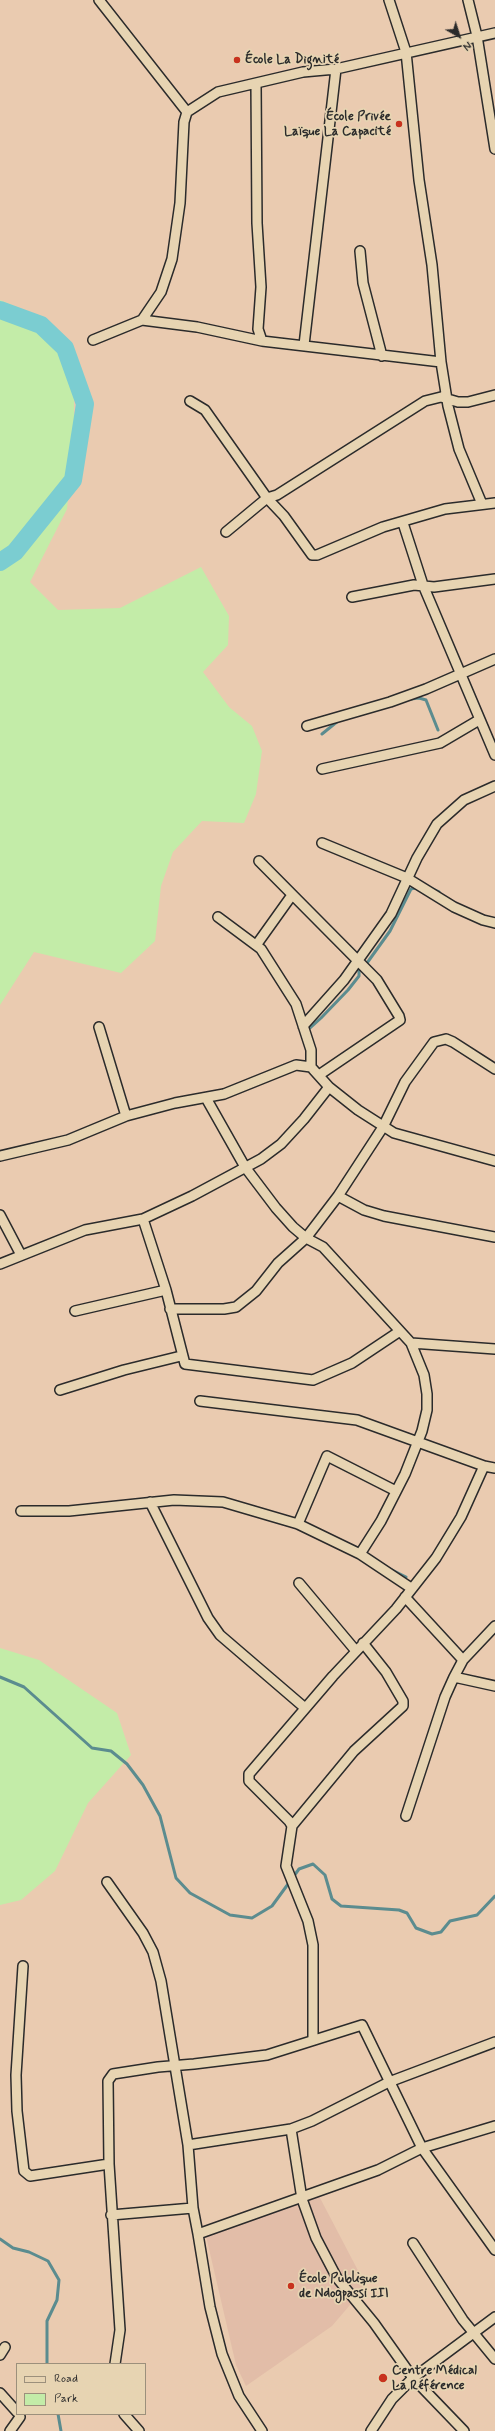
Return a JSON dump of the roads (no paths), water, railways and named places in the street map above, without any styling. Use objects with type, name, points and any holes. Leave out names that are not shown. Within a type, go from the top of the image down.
[{"type":"street","points":[[99,0],[187,112]]},
{"type":"street","points":[[389,0],[406,52],[419,180],[432,266],[441,362],[447,398],[459,449],[482,504]]},
{"type":"street","points":[[468,0],[478,36],[495,149]]},
{"type":"street","points":[[142,320],[161,292],[172,259],[180,203],[184,122],[187,112],[218,92],[303,72],[336,68],[495,32]]},
{"type":"street","points":[[304,345],[336,68]]},
{"type":"street","points":[[256,84],[257,223],[261,288],[258,329],[262,341]]},
{"type":"street","points":[[360,251],[364,283],[382,356]]},
{"type":"street","points":[[93,340],[142,320],[197,327],[262,341],[441,362]]},
{"type":"street","points":[[226,532],[267,498],[277,495],[425,401],[433,398],[447,398],[458,402],[468,402],[495,395]]},
{"type":"street","points":[[190,401],[205,410],[267,498],[284,516],[312,555],[317,555],[383,527],[403,523],[445,510],[495,503]]},
{"type":"street","points":[[403,523],[423,585],[459,674],[495,755]]},
{"type":"street","points":[[352,597],[389,589],[423,585],[434,587],[495,579]]},
{"type":"street","points":[[307,726],[426,690],[495,659]]},
{"type":"street","points":[[322,769],[440,743],[479,720]]},
{"type":"street","points":[[303,1026],[361,964],[391,914],[407,878],[437,824],[464,800],[495,786]]},
{"type":"street","points":[[322,843],[407,878],[454,907],[482,920],[495,923]]},
{"type":"street","points":[[259,861],[377,980],[398,1013],[400,1020],[319,1075]]},
{"type":"street","points":[[257,944],[292,895]]},
{"type":"street","points":[[218,917],[257,944],[296,1004],[311,1050],[311,1067]]},
{"type":"street","points":[[99,1027],[126,1116]]},
{"type":"street","points":[[170,1309],[224,1309],[236,1307],[256,1291],[278,1263],[306,1238],[338,1196],[382,1127],[405,1082],[434,1042],[446,1039],[453,1042],[495,1069]]},
{"type":"street","points":[[0,1156],[68,1140],[126,1116],[224,1094],[296,1065],[311,1067],[329,1087],[382,1127],[394,1133],[495,1161]]},
{"type":"street","points":[[0,1264],[85,1230],[143,1219],[192,1196],[245,1168],[263,1158],[287,1139],[329,1087]]},
{"type":"street","points":[[206,1098],[245,1168],[276,1208],[306,1238],[323,1247],[411,1343],[424,1374],[427,1394],[427,1410],[418,1442],[396,1491],[360,1554]]},
{"type":"street","points":[[338,1196],[364,1210],[384,1216],[495,1238]]},
{"type":"street","points":[[0,1215],[21,1255]]},
{"type":"street","points":[[143,1219],[166,1290],[181,1356],[183,1362],[187,1365],[313,1380],[324,1377],[352,1363],[400,1331]]},
{"type":"street","points":[[75,1311],[166,1290]]},
{"type":"street","points":[[411,1343],[495,1349]]},
{"type":"street","points":[[60,1390],[124,1370],[181,1356]]},
{"type":"street","points":[[200,1401],[268,1410],[343,1416],[484,1466],[495,1468]]},
{"type":"street","points":[[298,1524],[327,1456],[396,1491]]},
{"type":"street","points":[[292,1826],[248,1778],[249,1774],[305,1708],[405,1597],[436,1558],[461,1518],[484,1466]]},
{"type":"street","points":[[21,1511],[69,1511],[174,1500],[223,1502],[298,1524],[360,1554],[411,1588]]},
{"type":"street","points":[[150,1502],[208,1618],[216,1630],[305,1708]]},
{"type":"street","points":[[299,1583],[356,1651]]},
{"type":"street","points":[[405,1597],[463,1660]]},
{"type":"street","points":[[406,1816],[445,1697],[454,1677],[463,1660],[495,1626]]},
{"type":"street","points":[[312,2040],[313,1945],[308,1921],[296,1888],[286,1869],[285,1862],[292,1826],[354,1751],[403,1706],[403,1701],[386,1672],[363,1643]]},
{"type":"street","points":[[454,1677],[495,1686]]},
{"type":"street","points":[[107,1882],[143,1933],[153,1952],[161,1981],[188,2145],[193,2208],[210,2307],[222,2354],[239,2396],[262,2431]]},
{"type":"street","points":[[23,1966],[16,2076],[17,2112],[24,2171],[30,2176],[109,2164]]},
{"type":"street","points":[[115,2363],[120,2330],[118,2272],[111,2215],[109,2164],[109,2076],[175,2065],[267,2055],[362,2025],[365,2028],[389,2082],[422,2148],[495,2250]]},
{"type":"street","points":[[188,2145],[291,2129],[312,2121],[389,2082],[495,2042]]},
{"type":"street","points":[[198,2234],[302,2199],[378,2170],[422,2148],[495,2126]]},
{"type":"street","points":[[291,2129],[302,2199],[316,2238],[337,2278],[374,2323],[413,2378],[464,2431]]},
{"type":"street","points":[[111,2215],[193,2208]]},
{"type":"street","points":[[413,2243],[472,2333],[495,2359]]},
{"type":"street","points":[[371,2431],[392,2399],[413,2378],[495,2317]]},
{"type":"street","points":[[0,2393],[16,2411]]},
{"type":"street","points":[[10,2431],[20,2417],[19,2415]]},
{"type":"street","points":[[125,2415],[139,2431]]},
{"type":"waterway","points":[[0,310],[41,325],[65,348],[85,404],[73,480],[15,552],[0,562]]},
{"type":"waterway","points":[[411,699],[419,698],[426,700],[438,730]]},
{"type":"waterway","points":[[322,734],[338,721]]},
{"type":"waterway","points":[[364,963],[367,963],[390,931],[411,889],[415,888]]},
{"type":"waterway","points":[[432,889],[439,892]]},
{"type":"waterway","points":[[306,1027],[310,1028],[348,990],[359,976],[359,965]]},
{"type":"waterway","points":[[384,1566],[406,1577]]},
{"type":"waterway","points":[[0,1677],[24,1687],[92,1748],[111,1751],[127,1764],[143,1785],[160,1816],[176,1878],[190,1893],[230,1915],[252,1918],[272,1906],[299,1869],[313,1864],[325,1875],[332,1899],[341,1906],[399,1910],[407,1913],[416,1928],[432,1934],[441,1932],[450,1921],[477,1915],[495,1896]]},
{"type":"waterway","points":[[0,2239],[13,2248],[29,2252],[48,2261],[59,2280],[57,2300],[47,2321],[47,2363]]},
{"type":"waterway","points":[[58,2415],[61,2431]]},
{"type":"place","name":"École La Dignité","points":[[237,60]]},
{"type":"place","name":"École Privée Laïque La Capacité","points":[[399,124]]},
{"type":"place","name":"École Publique de Ndogpassi III","points":[[291,2286]]},
{"type":"place","name":"Centre Médical La Référence","points":[[383,2378]]}]
